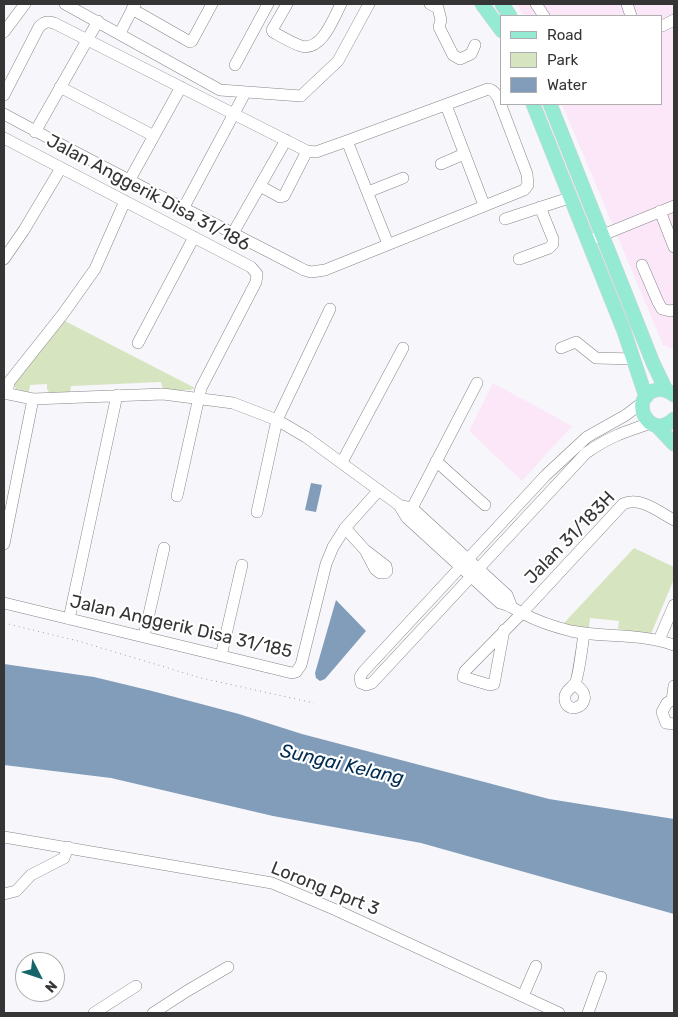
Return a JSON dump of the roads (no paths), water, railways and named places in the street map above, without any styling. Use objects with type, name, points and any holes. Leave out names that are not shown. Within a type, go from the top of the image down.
[{"type":"main road","points":[[482,4],[500,29]]},
{"type":"main road","points":[[502,4],[509,15]]},
{"type":"main road","points":[[533,105],[634,359],[644,399],[643,414],[674,444]]},
{"type":"main road","points":[[550,105],[653,363],[671,392]]},
{"type":"main road","points":[[644,399],[652,391],[671,392]]},
{"type":"main road","points":[[654,424],[665,425],[674,420]]},
{"type":"street","points":[[4,32],[25,4]]},
{"type":"street","points":[[65,4],[220,90],[301,96],[338,61],[369,4]]},
{"type":"street","points":[[120,33],[134,6],[190,42],[212,4]]},
{"type":"street","points":[[235,65],[268,4]]},
{"type":"street","points":[[286,4],[272,30],[305,46],[312,45],[323,38],[341,4]]},
{"type":"street","points":[[430,4],[438,8],[441,20],[439,28],[453,55],[460,59],[471,54],[474,45]]},
{"type":"street","points":[[536,4],[543,15]]},
{"type":"street","points":[[35,132],[98,21]]},
{"type":"street","points":[[4,95],[36,32],[46,22],[54,23],[307,151],[316,152],[488,89],[497,94],[500,102]]},
{"type":"street","points":[[60,87],[154,136]]},
{"type":"street","points":[[129,181],[181,87]]},
{"type":"street","points":[[184,207],[245,93]]},
{"type":"street","points":[[446,105],[484,205]]},
{"type":"street","points":[[4,114],[129,181],[184,207],[304,270],[312,272],[325,270],[524,190],[528,185],[527,174],[501,105]]},
{"type":"street","name":"Jalan Anggerik Disa 31/186","points":[[4,138],[255,270],[257,278],[201,388],[200,398]]},
{"type":"street","points":[[233,233],[286,140]]},
{"type":"street","points":[[347,141],[388,244]]},
{"type":"street","points":[[260,186],[280,197],[284,196],[307,151]]},
{"type":"street","points":[[441,164],[464,154]]},
{"type":"street","points":[[4,259],[24,230],[61,168]]},
{"type":"street","points":[[368,192],[403,178]]},
{"type":"street","points":[[505,219],[570,198]]},
{"type":"street","points":[[125,201],[95,269],[9,382],[5,393],[33,399],[163,394],[233,403],[277,420],[342,462],[409,513],[494,591],[507,595],[511,605],[522,613],[546,624],[584,633],[659,640],[674,645]]},
{"type":"street","points":[[588,241],[674,206]]},
{"type":"street","points":[[519,258],[549,248],[553,244],[554,238],[540,207]]},
{"type":"street","points":[[660,211],[674,248]]},
{"type":"street","points":[[138,342],[194,237]]},
{"type":"street","points":[[642,264],[662,309],[674,310]]},
{"type":"street","points":[[257,512],[277,420],[330,309]]},
{"type":"street","points":[[561,348],[576,342],[596,358],[634,359]]},
{"type":"street","points":[[342,462],[403,348]]},
{"type":"street","points":[[409,513],[477,383]]},
{"type":"street","points":[[69,619],[117,395]]},
{"type":"street","points":[[177,496],[200,398]]},
{"type":"street","points":[[4,544],[33,399]]},
{"type":"street","points":[[644,399],[626,415],[587,437],[546,475],[363,672],[360,677],[361,683],[366,685],[372,683],[586,453],[616,434],[654,424]]},
{"type":"street","points":[[436,460],[485,505]]},
{"type":"street","name":"Jalan Anggerik Disa 31/185","points":[[4,604],[144,636],[288,673],[296,672],[299,669],[326,564],[333,547],[345,528],[379,490]]},
{"type":"street","name":"Jalan 31/183H","points":[[504,630],[494,684],[490,685],[463,677],[465,671],[504,630],[522,613],[623,504],[629,501],[640,502],[674,520]]},
{"type":"street","points":[[345,528],[365,550]]},
{"type":"street","points":[[144,636],[164,548]]},
{"type":"street","points":[[221,656],[242,565]]},
{"type":"street","points":[[659,640],[674,605]]},
{"type":"street","points":[[575,683],[584,633]]},
{"type":"street","points":[[674,686],[673,700],[667,703],[662,712],[663,720],[666,723],[674,724]]},
{"type":"street","name":"Lorong Pprt 3","points":[[4,837],[272,883],[336,910],[559,1013]]},
{"type":"street","points":[[4,894],[16,892],[31,875],[64,858],[68,847]]},
{"type":"street","points":[[522,996],[536,966]]},
{"type":"street","points":[[153,1013],[228,967]]},
{"type":"street","points":[[588,1013],[601,977]]},
{"type":"street","points":[[94,1013],[136,986]]},
{"type":"water","points":[[311,483],[322,485],[316,512],[305,510]]},
{"type":"water","points":[[336,600],[366,631],[325,679],[320,681],[316,678],[315,673]]},
{"type":"water","name":"Sungai Kelang","points":[[4,664],[94,677],[152,691],[239,714],[302,734],[549,799],[674,819],[674,914],[421,843],[273,816],[111,778],[4,765]]}]
